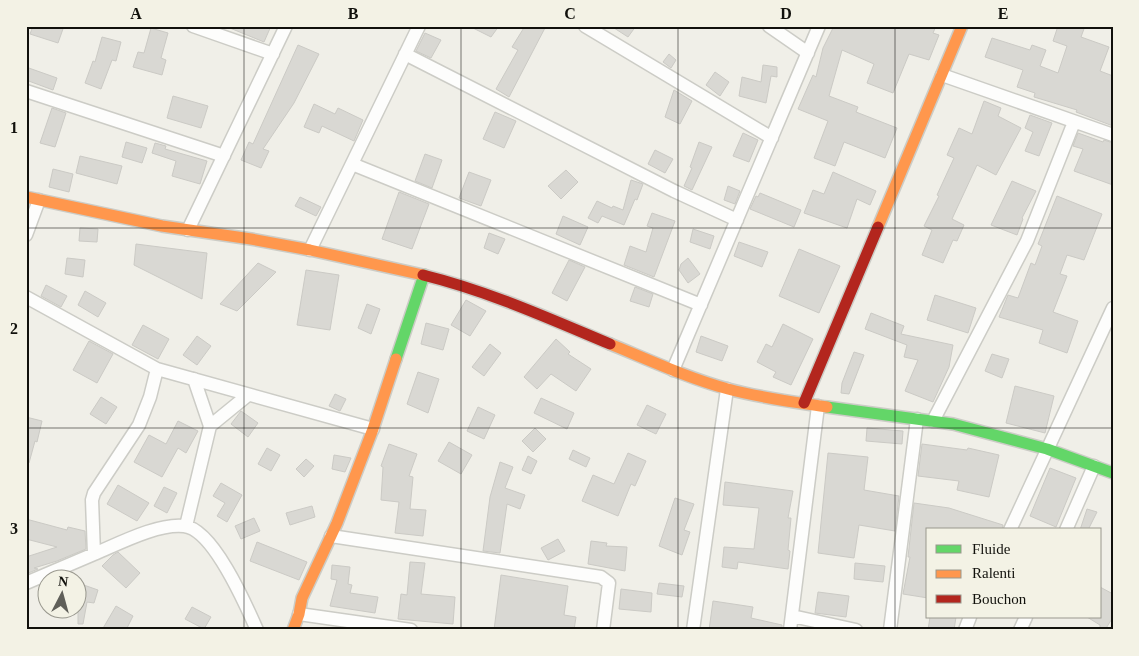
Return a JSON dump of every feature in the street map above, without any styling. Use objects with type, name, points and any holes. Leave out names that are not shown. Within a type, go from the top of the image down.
[{"type":"main road","points":[[804,403],[962,26]]},
{"type":"main road","points":[[26,197],[162,226],[310,250],[424,275],[508,301],[673,370],[727,389],[766,398],[953,424],[1047,449],[1113,473]]},
{"type":"main road","points":[[293,630],[302,598],[331,536],[372,430],[424,275]]},
{"type":"street","points":[[194,26],[273,54]]},
{"type":"street","points":[[188,230],[286,26]]},
{"type":"street","points":[[310,250],[419,26]]},
{"type":"street","points":[[585,26],[772,138]]},
{"type":"street","points":[[769,26],[808,52]]},
{"type":"street","points":[[673,370],[819,26]]},
{"type":"street","points":[[405,54],[674,191],[737,220]]},
{"type":"street","points":[[942,75],[1113,135]]},
{"type":"street","points":[[26,91],[224,156]]},
{"type":"street","points":[[933,421],[1027,241],[1074,122]]},
{"type":"street","points":[[352,164],[701,305]]},
{"type":"street","points":[[26,235],[39,200]]},
{"type":"street","points":[[26,297],[157,369],[372,430]]},
{"type":"street","points":[[1011,528],[1113,308]]},
{"type":"street","points":[[94,554],[92,500],[94,493],[139,425],[150,397],[157,369]]},
{"type":"street","points":[[186,526],[210,426],[194,378]]},
{"type":"street","points":[[693,630],[727,389]]},
{"type":"street","points":[[210,426],[248,395]]},
{"type":"street","points":[[790,630],[818,406]]},
{"type":"street","points":[[890,630],[917,419]]},
{"type":"street","points":[[1067,528],[1094,466]]},
{"type":"street","points":[[26,583],[140,534],[164,528],[186,526],[201,534],[212,546],[241,594],[256,630]]},
{"type":"street","points":[[331,536],[601,577],[609,582],[603,630]]},
{"type":"street","points":[[299,614],[411,630]]},
{"type":"street","points":[[792,616],[856,630]]},
{"type":"street","points":[[964,630],[970,618]]},
{"type":"street","points":[[1020,630],[1026,618]]},
{"type":"building","points":[[33,26],[64,26],[58,43],[30,34]]},
{"type":"building","points":[[225,26],[271,26],[264,42]]},
{"type":"building","points":[[469,26],[499,26],[491,37]]},
{"type":"building","points":[[525,26],[546,26],[509,97],[496,89],[518,50],[512,47]]},
{"type":"building","points":[[611,26],[636,26],[628,37]]},
{"type":"building","points":[[834,26],[936,26],[933,33],[939,35],[929,60],[909,54],[893,93],[867,83],[874,64],[842,50],[829,96],[858,107],[856,112],[897,128],[885,158],[844,142],[835,166],[814,158],[828,121],[798,109],[813,75],[816,77],[823,48]]},
{"type":"building","points":[[1058,26],[1085,26],[1081,37],[1109,47],[1100,71],[1113,76],[1113,126],[1076,112],[1077,110],[1034,97],[1035,93],[1017,87],[1023,70],[985,57],[992,38],[1030,50],[1032,45],[1046,50],[1040,66],[1058,73],[1067,46],[1053,41]]},
{"type":"building","points":[[151,28],[168,33],[161,58],[166,60],[162,75],[133,67],[138,52],[144,53]]},
{"type":"building","points":[[425,33],[441,40],[431,58],[416,51]]},
{"type":"building","points":[[102,37],[121,42],[116,61],[112,60],[101,89],[85,83],[93,61],[95,62]]},
{"type":"building","points":[[298,45],[319,54],[294,103],[263,149],[269,151],[261,168],[241,160],[249,142],[253,144]]},
{"type":"building","points":[[669,54],[676,60],[671,68],[663,62]]},
{"type":"building","points":[[763,65],[777,67],[777,77],[771,76],[766,103],[739,96],[742,77],[761,82]]},
{"type":"building","points":[[26,67],[57,78],[53,90],[26,80]]},
{"type":"building","points":[[715,72],[729,82],[720,96],[706,85]]},
{"type":"building","points":[[674,90],[692,101],[680,124],[665,117]]},
{"type":"building","points":[[173,96],[208,106],[201,128],[167,118]]},
{"type":"building","points":[[984,101],[1001,108],[998,116],[1021,128],[996,175],[977,165],[952,219],[964,225],[957,241],[953,240],[943,263],[922,255],[932,230],[924,226],[939,196],[937,195],[954,158],[947,155],[959,128],[972,134]]},
{"type":"building","points":[[314,104],[335,114],[338,108],[363,120],[354,141],[322,126],[319,133],[304,127]]},
{"type":"building","points":[[52,108],[66,113],[55,147],[40,143]]},
{"type":"building","points":[[495,112],[516,121],[504,148],[483,139]]},
{"type":"building","points":[[1030,115],[1052,123],[1039,156],[1025,151],[1033,132],[1025,128]]},
{"type":"building","points":[[743,133],[758,140],[749,162],[733,156]]},
{"type":"building","points":[[1078,133],[1103,142],[1104,140],[1113,143],[1113,185],[1074,171],[1083,149],[1073,146]]},
{"type":"building","points":[[126,142],[147,148],[142,163],[122,157]]},
{"type":"building","points":[[699,142],[712,147],[692,190],[684,186],[692,168],[690,167]]},
{"type":"building","points":[[155,143],[166,146],[165,149],[207,161],[200,184],[172,176],[176,161],[152,153]]},
{"type":"building","points":[[655,150],[673,159],[665,173],[648,164]]},
{"type":"building","points":[[425,154],[442,160],[432,188],[415,181]]},
{"type":"building","points":[[80,156],[122,166],[117,184],[76,173]]},
{"type":"building","points":[[53,169],[73,174],[69,192],[49,187]]},
{"type":"building","points":[[566,170],[578,182],[561,199],[548,186]]},
{"type":"building","points":[[469,172],[491,180],[481,206],[459,198]]},
{"type":"building","points":[[833,172],[876,191],[870,205],[857,199],[847,228],[804,213],[813,190],[824,194]]},
{"type":"building","points":[[631,180],[643,184],[624,225],[602,216],[598,223],[588,218],[597,201],[612,208],[613,206],[623,210]]},
{"type":"building","points":[[1012,181],[1036,191],[1022,218],[1017,235],[991,225]]},
{"type":"building","points":[[728,186],[740,191],[735,204],[724,200]]},
{"type":"building","points":[[399,192],[429,204],[412,249],[382,239]]},
{"type":"building","points":[[760,193],[801,210],[794,227],[750,209],[756,196],[758,197]]},
{"type":"building","points":[[1057,196],[1102,214],[1084,260],[1067,255],[1060,274],[1067,276],[1053,312],[1078,321],[1067,353],[1039,343],[1043,330],[999,317],[1008,295],[1018,298],[1031,263],[1035,265],[1042,246],[1038,244]]},
{"type":"building","points":[[300,197],[321,207],[316,216],[295,206]]},
{"type":"building","points":[[652,213],[675,221],[654,277],[624,265],[630,246],[646,252],[653,228],[647,226]]},
{"type":"building","points":[[563,216],[588,227],[580,245],[556,234]]},
{"type":"building","points":[[80,228],[98,229],[97,242],[79,241]]},
{"type":"building","points":[[693,229],[714,236],[710,249],[690,242]]},
{"type":"building","points":[[489,233],[505,239],[498,254],[484,248]]},
{"type":"building","points":[[739,242],[768,252],[762,267],[734,256]]},
{"type":"building","points":[[136,244],[207,253],[202,299],[134,265]]},
{"type":"building","points":[[799,249],[840,266],[819,313],[779,296]]},
{"type":"building","points":[[67,258],[85,260],[83,277],[65,274]]},
{"type":"building","points":[[688,258],[700,274],[688,283],[679,270],[681,264]]},
{"type":"building","points":[[569,260],[585,267],[567,301],[552,293]]},
{"type":"building","points":[[258,263],[276,272],[237,311],[220,304]]},
{"type":"building","points":[[306,270],[339,275],[330,330],[297,325]]},
{"type":"building","points":[[46,285],[67,296],[61,307],[41,296]]},
{"type":"building","points":[[635,287],[653,294],[649,307],[630,301]]},
{"type":"building","points":[[85,291],[106,303],[98,317],[78,305]]},
{"type":"building","points":[[935,295],[976,308],[968,333],[927,320]]},
{"type":"building","points":[[466,300],[486,311],[470,336],[451,325]]},
{"type":"building","points":[[367,304],[380,309],[371,334],[358,328]]},
{"type":"building","points":[[871,313],[904,326],[901,334],[953,345],[949,367],[933,402],[905,391],[918,360],[904,357],[907,345],[865,329]]},
{"type":"building","points":[[426,323],[449,329],[443,350],[421,344]]},
{"type":"building","points":[[783,324],[813,339],[791,385],[773,377],[776,372],[757,362],[766,344],[772,347]]},
{"type":"building","points":[[143,325],[169,339],[158,359],[132,345]]},
{"type":"building","points":[[197,336],[211,346],[197,365],[183,355]]},
{"type":"building","points":[[701,336],[728,346],[722,361],[696,352]]},
{"type":"building","points":[[556,339],[570,352],[568,354],[591,369],[576,391],[551,374],[537,389],[524,377]]},
{"type":"building","points":[[89,341],[113,354],[97,383],[73,370]]},
{"type":"building","points":[[490,344],[501,353],[484,376],[472,367]]},
{"type":"building","points":[[854,352],[864,355],[849,394],[841,393],[842,383]]},
{"type":"building","points":[[992,354],[1009,359],[1002,378],[985,371]]},
{"type":"building","points":[[418,372],[439,379],[428,413],[407,404]]},
{"type":"building","points":[[1015,386],[1054,396],[1045,433],[1006,423]]},
{"type":"building","points":[[335,394],[346,399],[340,411],[329,406]]},
{"type":"building","points":[[101,397],[117,407],[106,424],[90,414]]},
{"type":"building","points":[[541,398],[574,413],[567,429],[534,413]]},
{"type":"building","points":[[647,405],[666,414],[656,434],[637,425]]},
{"type":"building","points":[[478,407],[495,415],[484,439],[467,431]]},
{"type":"building","points":[[241,411],[258,423],[248,437],[231,424]]},
{"type":"building","points":[[26,417],[42,421],[29,463],[26,463]]},
{"type":"building","points":[[178,421],[198,431],[186,453],[178,448],[162,477],[134,462],[149,435],[166,444]]},
{"type":"building","points":[[535,428],[546,439],[533,452],[522,441]]},
{"type":"building","points":[[867,428],[903,431],[902,444],[866,441]]},
{"type":"building","points":[[449,442],[472,455],[461,474],[438,461]]},
{"type":"building","points":[[389,444],[417,454],[409,476],[413,477],[410,509],[426,510],[423,536],[395,533],[399,502],[381,500],[383,467],[381,466]]},
{"type":"building","points":[[922,444],[967,450],[968,448],[999,455],[989,497],[957,490],[959,481],[918,476]]},
{"type":"building","points":[[267,448],[280,455],[271,471],[258,464]]},
{"type":"building","points":[[573,450],[590,458],[586,467],[569,459]]},
{"type":"building","points":[[628,453],[646,461],[635,486],[631,484],[618,516],[582,501],[593,475],[614,484]]},
{"type":"building","points":[[828,453],[868,457],[864,490],[899,496],[895,531],[859,525],[854,558],[818,553]]},
{"type":"building","points":[[334,455],[351,458],[345,472],[332,469]]},
{"type":"building","points":[[528,456],[537,461],[531,474],[522,470]]},
{"type":"building","points":[[306,459],[314,466],[304,477],[296,469]]},
{"type":"building","points":[[500,462],[513,467],[505,488],[525,495],[520,509],[507,504],[500,553],[483,551],[490,497]]},
{"type":"building","points":[[1050,468],[1076,478],[1056,527],[1030,516]]},
{"type":"building","points":[[725,482],[793,491],[788,518],[791,518],[788,569],[738,562],[737,569],[722,567],[724,547],[754,549],[759,508],[723,505]]},
{"type":"building","points":[[221,483],[242,495],[227,522],[217,516],[225,503],[213,496]]},
{"type":"building","points":[[118,485],[149,503],[137,521],[107,504]]},
{"type":"building","points":[[164,487],[177,493],[167,513],[154,506]]},
{"type":"building","points":[[675,498],[694,504],[684,530],[690,532],[682,555],[659,546]]},
{"type":"building","points":[[914,503],[949,508],[1003,525],[1002,528],[926,528],[926,598],[903,594],[910,557],[908,557]]},
{"type":"building","points":[[312,506],[315,517],[290,525],[286,513]]},
{"type":"building","points":[[1087,509],[1097,512],[1089,528],[1081,528]]},
{"type":"building","points":[[254,518],[260,531],[241,539],[235,526]]},
{"type":"building","points":[[26,519],[67,530],[68,527],[85,531],[86,549],[34,568],[38,569],[26,574],[26,557],[57,547],[26,539]]},
{"type":"building","points":[[558,539],[565,551],[548,560],[541,548]]},
{"type":"building","points":[[591,541],[607,543],[606,546],[627,547],[625,571],[588,564]]},
{"type":"building","points":[[257,542],[307,562],[299,580],[250,561]]},
{"type":"building","points":[[118,552],[140,573],[126,588],[102,566]]},
{"type":"building","points":[[410,562],[425,563],[421,594],[455,597],[453,624],[398,619],[401,594],[407,595]]},
{"type":"building","points":[[855,563],[885,566],[883,582],[854,579]]},
{"type":"building","points":[[332,565],[350,567],[348,584],[352,585],[350,593],[378,597],[375,613],[330,606],[337,580],[331,579]]},
{"type":"building","points":[[501,575],[568,586],[564,615],[576,617],[574,630],[494,630]]},
{"type":"building","points":[[659,583],[684,586],[682,597],[657,594]]},
{"type":"building","points":[[88,586],[98,590],[94,603],[88,602]]},
{"type":"building","points":[[1102,588],[1113,594],[1113,617],[1105,630],[1100,630],[1100,625],[1089,618],[1102,618]]},
{"type":"building","points":[[621,589],[652,593],[651,612],[619,609]]},
{"type":"building","points":[[818,592],[849,596],[846,617],[815,613]]},
{"type":"building","points":[[713,601],[753,607],[751,618],[782,625],[782,630],[709,630]]},
{"type":"building","points":[[116,606],[133,616],[126,630],[102,630]]},
{"type":"building","points":[[192,607],[211,617],[204,629],[185,619]]},
{"type":"building","points":[[78,618],[84,618],[83,624],[78,624]]},
{"type":"building","points":[[930,618],[956,618],[954,630],[928,630]]},
{"type":"traffic: fast","points":[[396,359],[424,275]]},
{"type":"traffic: fast","points":[[827,407],[953,424],[1047,449],[1113,473]]},
{"type":"traffic: slow","points":[[878,227],[962,26]]},
{"type":"traffic: slow","points":[[26,197],[162,226],[310,250],[423,275]]},
{"type":"traffic: slow","points":[[610,344],[713,385],[765,397],[827,407]]},
{"type":"traffic: slow","points":[[293,630],[302,598],[337,523],[373,429],[396,359]]},
{"type":"traffic: jam","points":[[804,403],[878,227]]},
{"type":"traffic: jam","points":[[423,275],[494,297],[610,344]]}]
